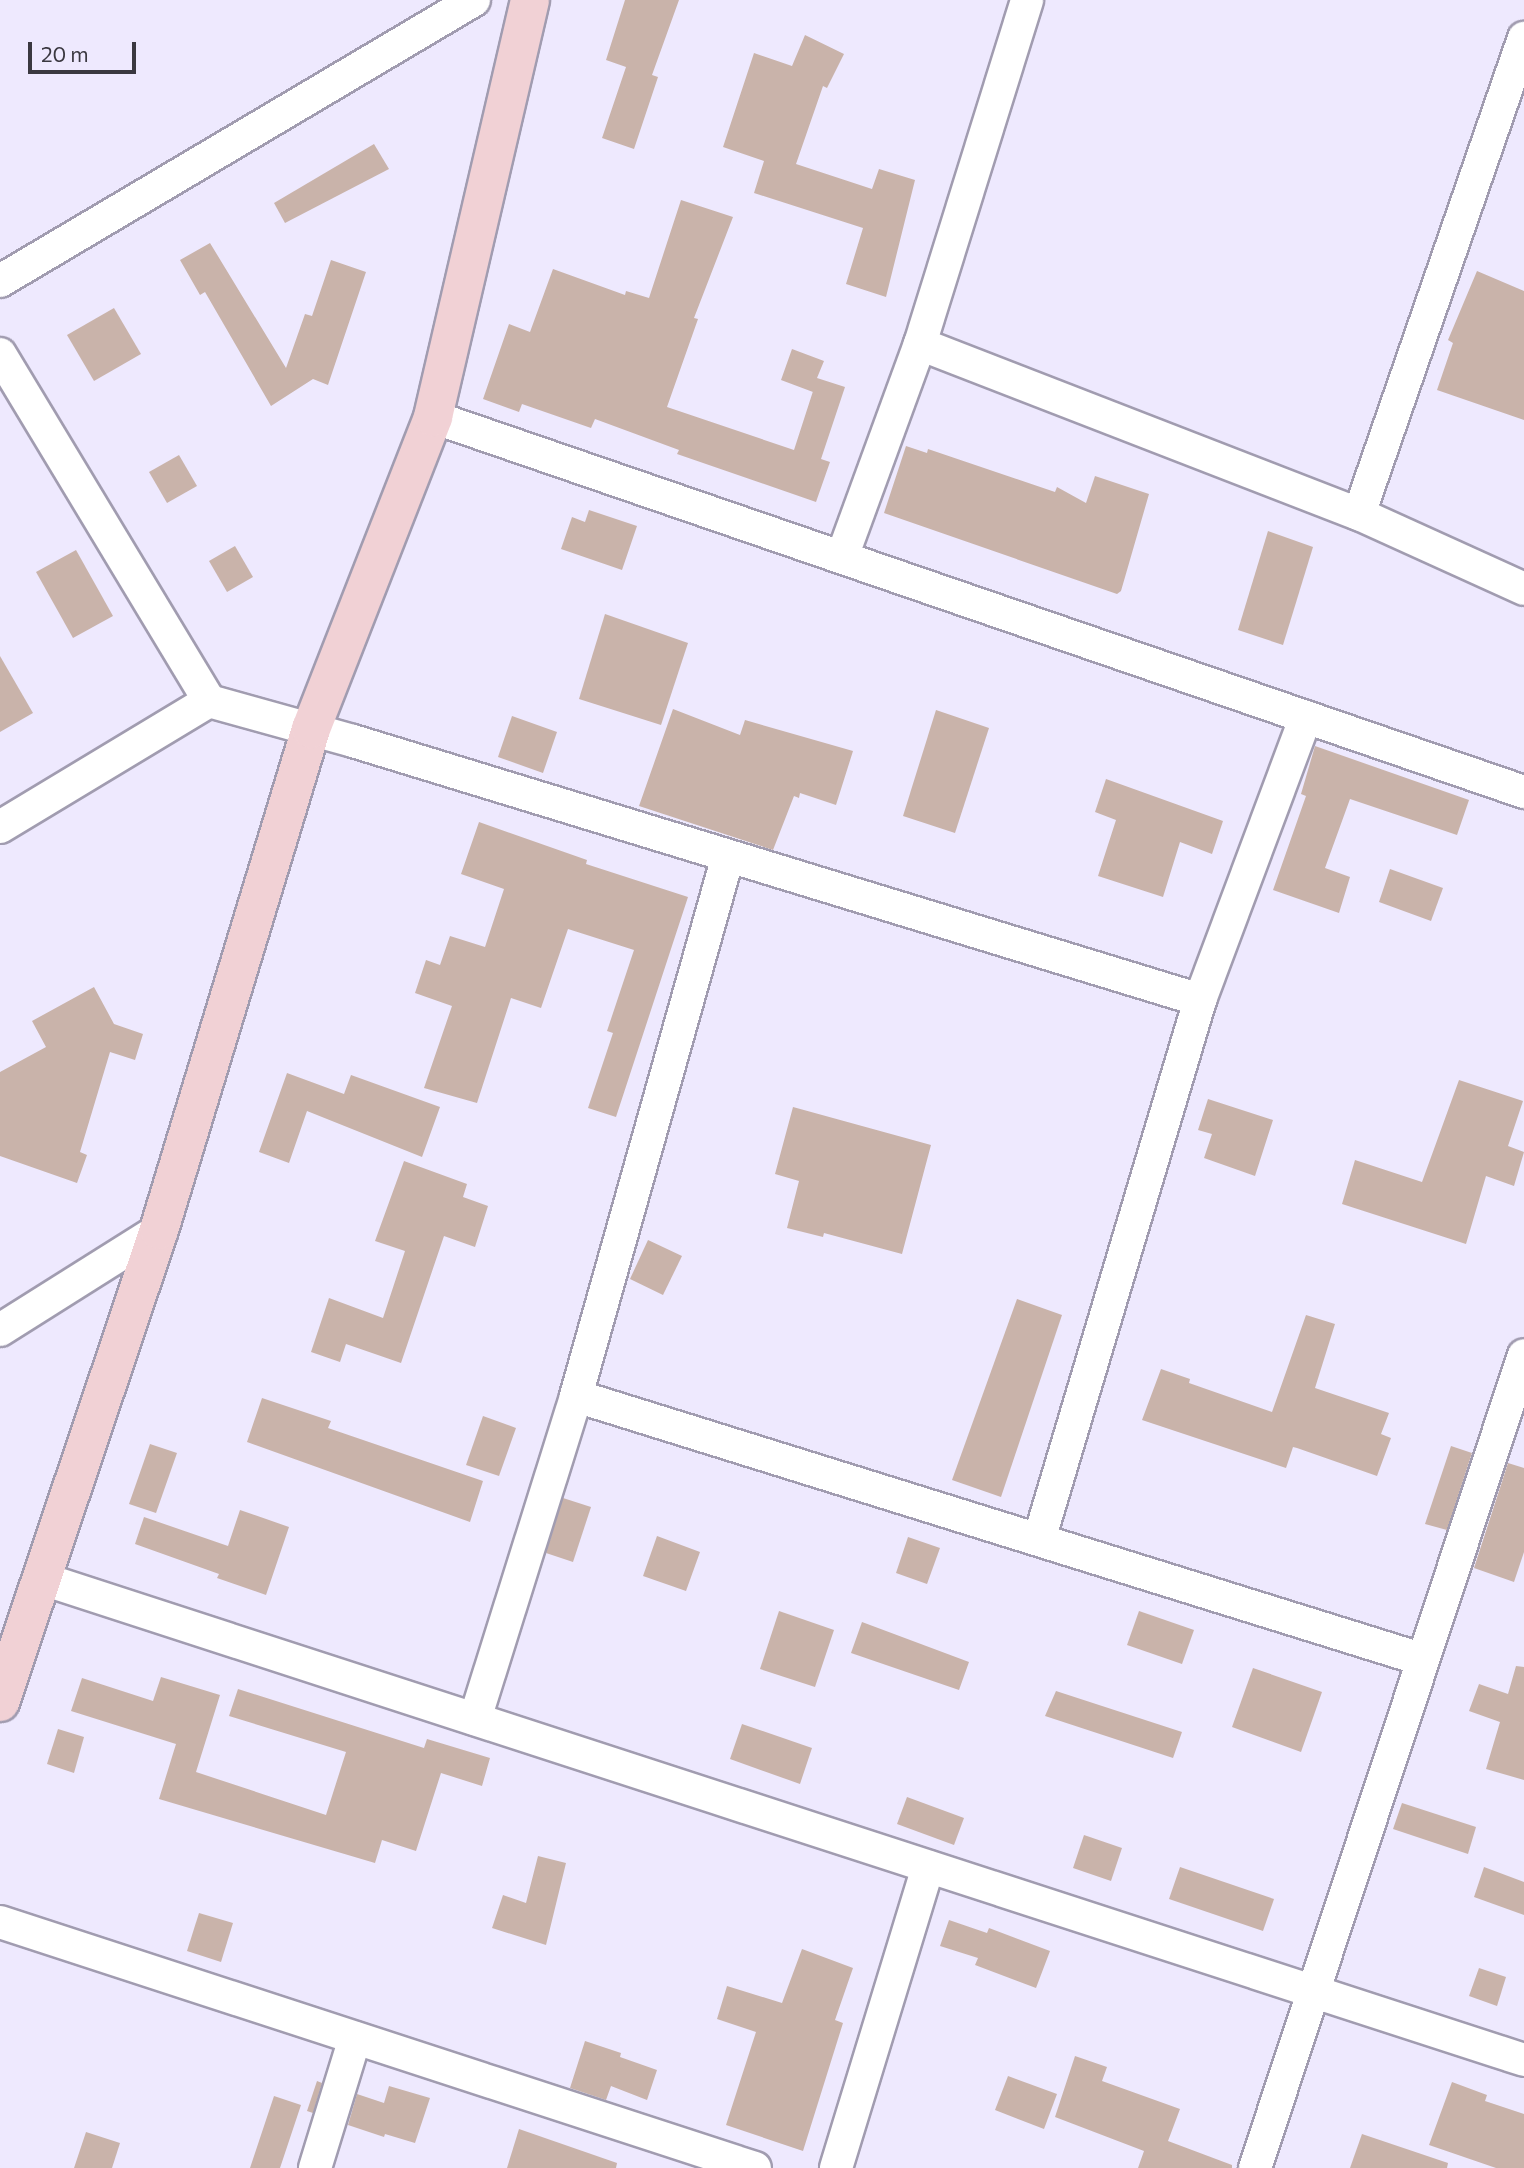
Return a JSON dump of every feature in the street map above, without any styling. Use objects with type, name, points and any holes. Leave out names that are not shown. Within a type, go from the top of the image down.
[{"type":"street","points":[[0,281],[474,0]]},
{"type":"street","points":[[0,1702],[159,1230],[311,729],[433,417],[530,0]]},
{"type":"street","points":[[842,557],[920,344],[1027,0]]},
{"type":"street","points":[[1359,514],[1524,38]]},
{"type":"street","points":[[920,344],[1359,514],[1524,589]]},
{"type":"street","points":[[0,354],[209,701],[311,729],[1200,1000]]},
{"type":"street","points":[[433,417],[1524,792]]},
{"type":"street","points":[[0,827],[209,701]]},
{"type":"street","points":[[1039,1540],[1200,1000],[1306,717]]},
{"type":"street","points":[[475,1719],[576,1396],[728,856]]},
{"type":"street","points":[[0,1330],[159,1230]]},
{"type":"street","points":[[1255,2168],[1311,1991],[1524,1355]]},
{"type":"street","points":[[576,1396],[1421,1659]]},
{"type":"street","points":[[43,1579],[1524,2060]]},
{"type":"street","points":[[836,2168],[929,1867]]},
{"type":"street","points":[[0,1922],[755,2168]]},
{"type":"street","points":[[315,2168],[355,2038]]},
{"type":"building","points":[[625,0],[679,0],[652,75],[658,77],[634,149],[602,138],[626,67],[606,60]]},
{"type":"building","points":[[805,35],[844,54],[827,88],[823,86],[796,164],[872,189],[879,169],[915,180],[886,297],[846,284],[863,228],[754,193],[764,161],[723,147],[754,53],[792,66]]},
{"type":"building","points":[[374,144],[389,169],[285,223],[274,203]]},
{"type":"building","points":[[681,200],[733,217],[694,318],[698,319],[667,407],[794,450],[813,392],[781,380],[792,349],[824,361],[817,378],[845,387],[821,459],[830,462],[816,502],[677,454],[679,450],[595,419],[591,428],[522,404],[519,412],[483,399],[509,324],[530,332],[553,269],[625,295],[626,291],[649,298]]},
{"type":"building","points":[[210,243],[286,368],[305,314],[312,316],[331,260],[366,272],[328,385],[313,379],[271,406],[205,292],[200,295],[180,260]]},
{"type":"building","points":[[1477,271],[1524,291],[1524,420],[1437,390],[1453,343],[1448,340]]},
{"type":"building","points":[[114,308],[141,354],[94,381],[67,335]]},
{"type":"building","points":[[906,446],[927,453],[928,449],[1055,492],[1057,487],[1086,503],[1095,476],[1149,494],[1121,591],[1117,594],[884,513]]},
{"type":"building","points":[[179,455],[197,486],[167,503],[149,472]]},
{"type":"building","points":[[589,510],[637,526],[622,570],[561,549],[572,517],[585,522]]},
{"type":"building","points":[[1268,531],[1313,547],[1283,645],[1238,630]]},
{"type":"building","points":[[235,546],[253,577],[227,592],[209,561]]},
{"type":"building","points":[[76,550],[113,616],[73,638],[36,572]]},
{"type":"building","points":[[605,614],[688,643],[661,725],[579,699]]},
{"type":"building","points":[[0,656],[33,713],[0,732]]},
{"type":"building","points":[[673,709],[740,735],[745,720],[853,751],[836,805],[800,793],[799,798],[794,796],[773,850],[639,806]]},
{"type":"building","points":[[936,710],[989,728],[955,833],[903,816]]},
{"type":"building","points":[[512,716],[557,732],[543,773],[498,757]]},
{"type":"building","points":[[1315,746],[1469,800],[1457,835],[1350,799],[1325,868],[1350,877],[1339,913],[1273,890],[1306,796],[1301,794]]},
{"type":"building","points":[[1106,779],[1223,821],[1212,854],[1180,842],[1163,897],[1098,876],[1116,820],[1095,812]]},
{"type":"building","points":[[479,822],[587,860],[586,864],[688,897],[616,1117],[588,1108],[613,1033],[607,1031],[634,950],[568,929],[541,1008],[511,998],[477,1103],[424,1088],[452,1006],[415,993],[426,960],[440,965],[450,936],[485,947],[504,889],[461,874]]},
{"type":"building","points":[[1390,869],[1443,888],[1431,921],[1379,902]]},
{"type":"building","points":[[94,987],[114,1024],[143,1034],[135,1060],[110,1052],[80,1152],[87,1155],[77,1183],[0,1156],[0,1072],[46,1047],[32,1021]]},
{"type":"building","points":[[287,1073],[344,1094],[351,1075],[440,1107],[422,1157],[307,1111],[289,1163],[259,1152]]},
{"type":"building","points":[[1459,1080],[1523,1101],[1508,1146],[1524,1152],[1514,1186],[1486,1176],[1466,1244],[1342,1204],[1355,1160],[1422,1182]]},
{"type":"building","points":[[1208,1099],[1273,1120],[1255,1176],[1204,1158],[1212,1134],[1198,1130]]},
{"type":"building","points":[[793,1107],[931,1145],[902,1254],[824,1233],[823,1237],[787,1228],[799,1181],[775,1174]]},
{"type":"building","points":[[404,1161],[467,1184],[463,1197],[488,1206],[475,1247],[444,1236],[401,1363],[346,1344],[340,1362],[311,1352],[329,1298],[383,1318],[405,1251],[375,1241]]},
{"type":"building","points":[[648,1240],[682,1256],[663,1295],[630,1279]]},
{"type":"building","points":[[1017,1299],[1062,1315],[1001,1497],[952,1480]]},
{"type":"building","points":[[1306,1315],[1335,1324],[1315,1388],[1389,1413],[1381,1434],[1391,1438],[1377,1476],[1293,1447],[1286,1468],[1142,1420],[1161,1369],[1190,1379],[1189,1383],[1272,1412]]},
{"type":"building","points":[[262,1398],[331,1421],[328,1428],[483,1481],[470,1522],[247,1442]]},
{"type":"building","points":[[483,1416],[516,1428],[499,1476],[466,1465]]},
{"type":"building","points":[[150,1444],[177,1453],[156,1513],[129,1504]]},
{"type":"building","points":[[1451,1446],[1472,1453],[1447,1530],[1425,1524]]},
{"type":"building","points":[[1508,1463],[1524,1468],[1524,1552],[1514,1582],[1474,1568]]},
{"type":"building","points":[[563,1498],[591,1507],[573,1562],[546,1553]]},
{"type":"building","points":[[240,1510],[289,1527],[266,1595],[217,1578],[219,1574],[135,1544],[144,1517],[228,1546]]},
{"type":"building","points":[[657,1536],[700,1552],[686,1591],[643,1576]]},
{"type":"building","points":[[908,1537],[940,1548],[927,1584],[896,1573]]},
{"type":"building","points":[[779,1611],[834,1630],[815,1687],[760,1669]]},
{"type":"building","points":[[1139,1611],[1194,1630],[1182,1664],[1127,1645]]},
{"type":"building","points":[[862,1622],[969,1662],[959,1690],[851,1653]]},
{"type":"building","points":[[1516,1666],[1524,1667],[1524,1780],[1486,1769],[1500,1722],[1469,1711],[1479,1684],[1508,1694]]},
{"type":"building","points":[[1253,1668],[1322,1692],[1301,1752],[1232,1727]]},
{"type":"building","points":[[161,1677],[220,1695],[196,1772],[326,1815],[346,1752],[229,1716],[238,1689],[424,1748],[427,1739],[490,1758],[482,1786],[441,1773],[416,1851],[382,1840],[375,1863],[159,1799],[176,1744],[71,1711],[82,1678],[153,1701]]},
{"type":"building","points":[[1056,1691],[1182,1732],[1173,1758],[1045,1716]]},
{"type":"building","points":[[742,1724],[812,1748],[800,1784],[730,1759]]},
{"type":"building","points":[[58,1729],[84,1737],[74,1773],[47,1764]]},
{"type":"building","points":[[907,1797],[964,1818],[954,1845],[897,1824]]},
{"type":"building","points":[[1402,1803],[1476,1827],[1468,1854],[1393,1829]]},
{"type":"building","points":[[1084,1835],[1122,1848],[1111,1881],[1073,1868]]},
{"type":"building","points":[[538,1856],[566,1863],[546,1945],[492,1928],[503,1895],[526,1903]]},
{"type":"building","points":[[1180,1867],[1274,1899],[1263,1931],[1169,1899]]},
{"type":"building","points":[[1484,1867],[1524,1882],[1524,1915],[1474,1897]]},
{"type":"building","points":[[199,1913],[233,1923],[221,1962],[187,1951]]},
{"type":"building","points":[[949,1920],[987,1933],[989,1928],[1050,1951],[1036,1988],[975,1965],[978,1958],[940,1946]]},
{"type":"building","points":[[802,1949],[853,1968],[835,2020],[843,2023],[803,2151],[726,2125],[756,2032],[717,2019],[727,1986],[782,2003]]},
{"type":"building","points":[[1479,1968],[1506,1977],[1497,2006],[1469,1996]]},
{"type":"building","points":[[585,2041],[621,2053],[620,2057],[657,2070],[647,2100],[611,2086],[606,2100],[570,2088]]},
{"type":"building","points":[[1075,2056],[1107,2067],[1102,2081],[1180,2109],[1168,2141],[1232,2165],[1232,2168],[1138,2168],[1144,2151],[1055,2117]]},
{"type":"building","points":[[1008,2076],[1057,2094],[1044,2129],[995,2110]]},
{"type":"building","points":[[317,2081],[322,2083],[313,2113],[307,2111]]},
{"type":"building","points":[[1452,2082],[1487,2095],[1485,2101],[1524,2114],[1524,2168],[1496,2168],[1429,2145]]},
{"type":"building","points":[[389,2086],[430,2098],[415,2143],[385,2134],[384,2137],[348,2125],[357,2094],[384,2103]]},
{"type":"building","points":[[274,2096],[301,2105],[280,2168],[250,2168]]},
{"type":"building","points":[[519,2129],[617,2163],[616,2168],[507,2168]]},
{"type":"building","points":[[86,2132],[120,2143],[112,2168],[74,2168]]},
{"type":"building","points":[[1362,2134],[1448,2163],[1447,2168],[1350,2168]]}]
